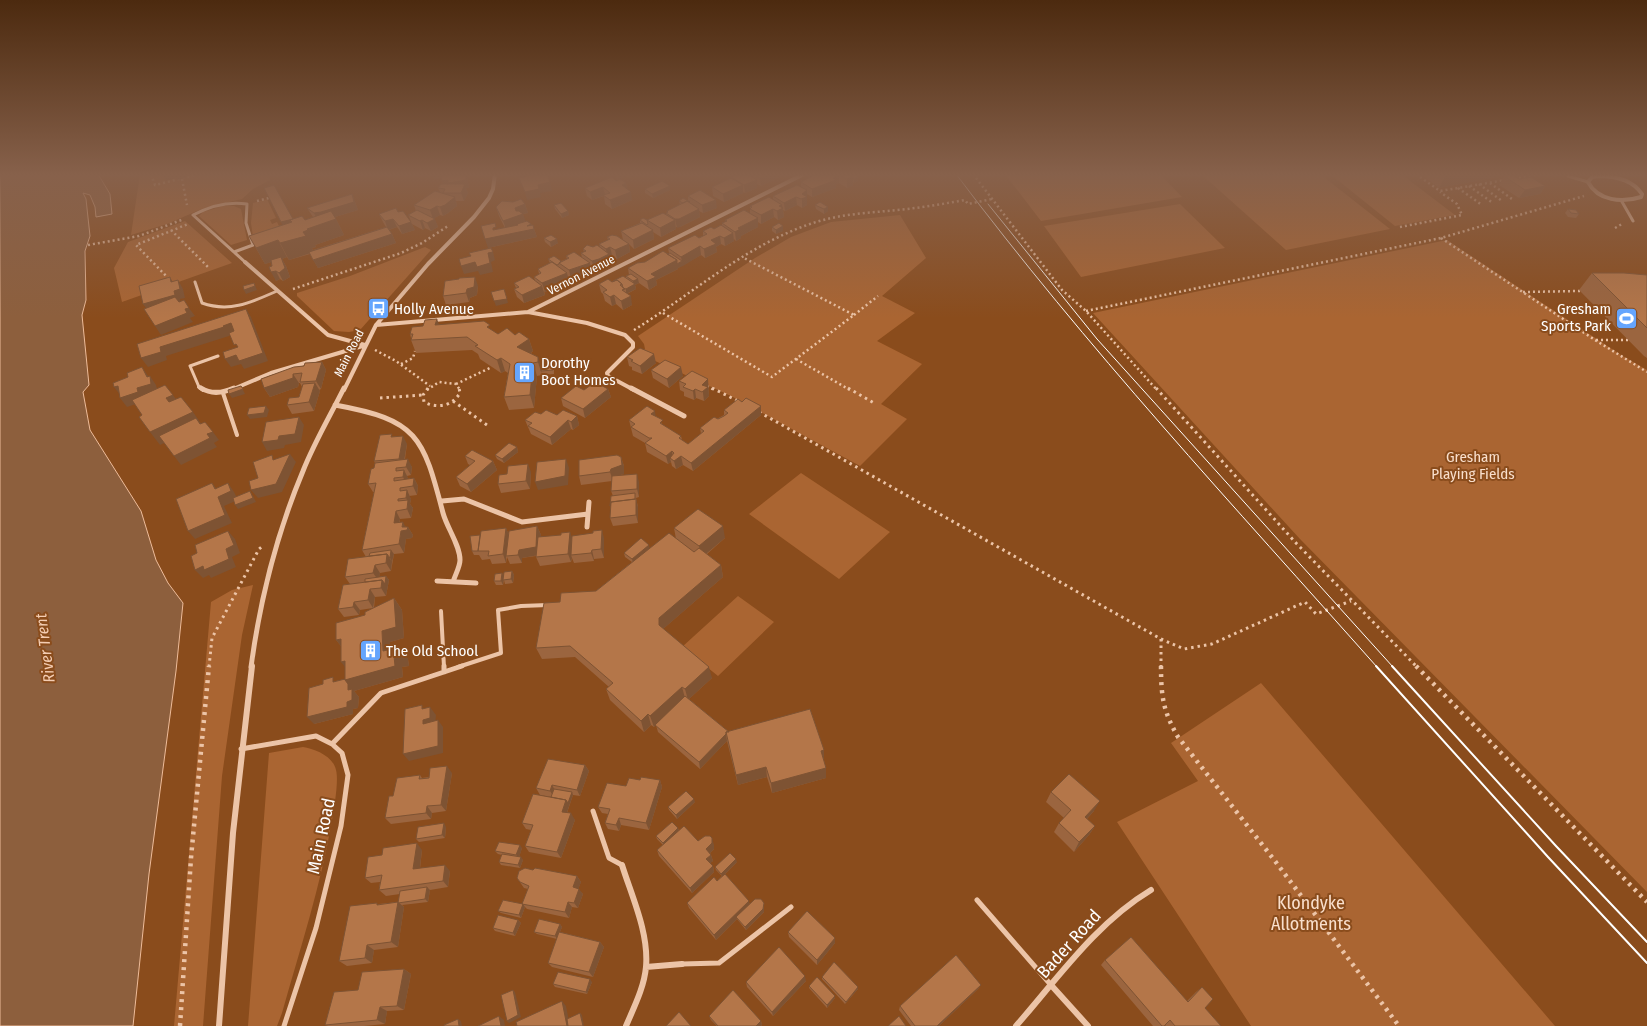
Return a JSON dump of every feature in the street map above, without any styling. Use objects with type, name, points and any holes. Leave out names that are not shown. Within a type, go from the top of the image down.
[{"type":"street","name":"Main Road","points":[[219,1026],[241,749],[254,647],[263,598],[280,535],[303,470],[376,325],[428,264],[469,222]]},
{"type":"street","name":"Vernon Avenue","points":[[528,312],[708,222]]},
{"type":"street","points":[[245,262],[328,335],[366,345]]},
{"type":"street","points":[[376,325],[528,312],[587,323],[625,335],[633,343],[633,347],[610,369],[607,373],[608,376],[684,416]]},
{"type":"street","points":[[199,387],[206,391],[223,393],[271,372],[366,345]]},
{"type":"street","points":[[336,405],[384,417],[402,426],[419,443],[429,463],[442,501],[445,519],[460,559],[452,582]]},
{"type":"street","points":[[442,501],[464,499],[512,520],[528,523],[588,514]]},
{"type":"street","points":[[587,527],[589,502]]},
{"type":"street","points":[[436,582],[476,583]]},
{"type":"street","points":[[622,865],[642,934],[646,967],[636,1002],[626,1026]]},
{"type":"street","name":"Bader Road","points":[[1016,1026],[1104,923],[1129,903],[1151,890]]},
{"type":"street","points":[[646,967],[682,964]]},
{"type":"street","points":[[1051,985],[1088,1026]]},
{"type":"lane","points":[[200,222],[245,262]]},
{"type":"lane","points":[[246,222],[253,245]]},
{"type":"lane","points":[[234,252],[261,242]]},
{"type":"lane","points":[[195,282],[202,303],[214,309],[247,303],[279,292]]},
{"type":"lane","points":[[199,387],[190,366],[218,356]]},
{"type":"lane","points":[[223,393],[237,435]]},
{"type":"lane","points":[[241,749],[316,736],[332,744],[381,693],[501,653],[498,610],[521,606],[555,604]]},
{"type":"lane","points":[[441,611],[444,672]]},
{"type":"lane","name":"Main Road","points":[[284,1026],[316,928],[341,826],[348,775],[342,753],[332,744]]},
{"type":"lane","points":[[593,811],[608,858],[622,865]]},
{"type":"lane","points":[[977,900],[1051,985]]},
{"type":"lane","points":[[682,964],[719,963],[791,907]]},
{"type":"path","points":[[88,244],[134,237],[175,222]]},
{"type":"path","points":[[171,281],[136,245],[193,222]]},
{"type":"path","points":[[625,335],[663,313],[775,238],[818,222]]},
{"type":"path","points":[[1010,222],[1062,290],[1086,311],[1296,544],[1647,902]]},
{"type":"path","points":[[1400,227],[1426,222]]},
{"type":"path","points":[[1086,311],[1441,238],[1496,222]]},
{"type":"path","points":[[1615,228],[1625,222]]},
{"type":"path","points":[[279,292],[401,253],[422,243],[449,225]]},
{"type":"path","points":[[171,230],[208,267]]},
{"type":"path","points":[[1441,238],[1595,340],[1647,372]]},
{"type":"path","points":[[744,258],[854,315]]},
{"type":"path","points":[[1522,292],[1580,291]]},
{"type":"path","points":[[663,313],[772,377],[878,296]]},
{"type":"path","points":[[1595,340],[1628,340]]},
{"type":"path","points":[[366,345],[401,364],[430,386]]},
{"type":"path","points":[[401,364],[412,358],[415,351]]},
{"type":"path","points":[[796,359],[874,403]]},
{"type":"path","points":[[456,384],[460,388],[460,393],[453,402],[437,407],[429,406],[424,402],[423,395],[430,386],[444,382],[456,384],[492,367]]},
{"type":"path","points":[[705,385],[747,406]]},
{"type":"path","points":[[380,398],[423,395]]},
{"type":"path","points":[[453,402],[487,425]]},
{"type":"path","points":[[755,410],[1161,639],[1184,649],[1212,644],[1305,602],[1316,614],[1352,600]]},
{"type":"path","points":[[180,1026],[192,858],[212,638],[259,549],[280,535]]},
{"type":"path","points":[[1161,639],[1161,696],[1170,723],[1178,737],[1275,861],[1399,1026]]},
{"type":"green space","points":[[133,222],[172,222],[167,224],[131,235]]},
{"type":"green space","points":[[186,222],[232,263],[122,302],[114,268],[128,242]]},
{"type":"green space","points":[[205,222],[243,222],[247,240],[231,245]]},
{"type":"green space","points":[[271,222],[272,224],[277,222],[280,228],[253,237],[251,223]]},
{"type":"green space","points":[[831,222],[904,222],[926,258],[882,296],[915,313],[877,341],[922,364],[881,404],[907,419],[860,466],[731,396],[640,354],[645,349],[638,336],[755,258],[791,237]]},
{"type":"green space","points":[[1069,222],[1198,222],[1225,248],[1081,277],[1044,226]]},
{"type":"green space","points":[[1255,222],[1381,222],[1390,229],[1286,250]]},
{"type":"green space","points":[[1390,222],[1417,222],[1395,226]]},
{"type":"green space","name":"Gresham Playing Fields","points":[[1447,240],[1621,355],[1647,370],[1647,892],[1300,539],[1093,313]]},
{"type":"green space","points":[[425,247],[431,250],[360,330],[349,332],[334,331],[297,296],[297,293],[350,276]]},
{"type":"green space","points":[[801,473],[890,532],[839,579],[749,514]]},
{"type":"green space","points":[[253,585],[242,635],[222,776],[203,1026],[174,1026],[211,602],[232,590]]},
{"type":"green space","points":[[738,596],[774,622],[718,676],[682,647]]},
{"type":"green space","name":"Klondyke Allotments","points":[[1261,683],[1555,1026],[1251,1026],[1117,822],[1198,781],[1171,743]]},
{"type":"green space","points":[[303,747],[318,751],[327,757],[336,770],[336,795],[332,820],[310,917],[277,1026],[248,1026],[269,753]]},
{"type":"water","name":"River Trent","points":[[0,222],[88,222],[90,236],[85,251],[86,300],[82,315],[89,385],[83,392],[90,430],[141,511],[156,560],[168,583],[183,603],[176,671],[149,874],[133,1026],[0,1026]]},
{"type":"building","points":[[292,222],[328,222],[307,229],[303,232],[306,236],[280,243],[278,240],[256,248],[249,236]]},
{"type":"building","points":[[395,222],[411,222],[399,226]]},
{"type":"building","points":[[528,222],[531,224],[527,226],[533,225],[534,229],[485,239],[481,226],[495,223],[496,227],[493,230]]},
{"type":"building","points":[[650,222],[671,222],[660,228]]},
{"type":"building","points":[[750,222],[738,228],[740,229],[735,232],[722,223]]},
{"type":"building","points":[[642,223],[653,230],[633,240],[621,231]]},
{"type":"building","points":[[779,223],[783,226],[776,230],[772,227]]},
{"type":"building","points":[[721,225],[733,233],[724,238],[720,236],[711,240],[716,244],[704,249],[700,246],[681,257],[668,248],[695,235],[699,238],[707,234],[703,231],[711,227],[714,229]]},
{"type":"building","points":[[387,227],[392,234],[313,260],[309,252]]},
{"type":"building","points":[[551,235],[557,239],[550,242],[544,238]]},
{"type":"building","points":[[612,235],[629,244],[615,250],[610,247],[606,249],[599,244],[610,239],[607,237]]},
{"type":"building","points":[[587,245],[593,247],[597,245],[609,254],[592,261],[581,253],[586,251],[583,249]]},
{"type":"building","points":[[491,248],[493,252],[488,253],[490,263],[477,267],[475,262],[461,266],[459,259],[471,256],[469,253]]},
{"type":"building","points":[[663,251],[677,260],[651,274],[656,277],[647,281],[628,268],[637,263],[645,262]]},
{"type":"building","points":[[574,252],[590,263],[569,270],[559,263],[569,258],[566,256]]},
{"type":"building","points":[[670,253],[682,261],[677,264],[677,260],[667,254]]},
{"type":"building","points":[[554,256],[561,261],[557,265],[548,259]]},
{"type":"building","points":[[281,257],[285,268],[279,273],[276,271],[271,272],[269,267],[272,266],[271,260]]},
{"type":"building","points":[[552,262],[567,273],[542,283],[534,277],[541,273],[538,269]]},
{"type":"building","points":[[1592,273],[1647,275],[1647,328]]},
{"type":"building","points":[[631,274],[638,279],[633,281],[626,276]]},
{"type":"building","points":[[529,276],[542,286],[522,295],[514,289],[519,287],[514,283]]},
{"type":"building","points":[[623,276],[635,284],[626,289],[617,280],[613,281]]},
{"type":"building","points":[[170,277],[171,282],[178,280],[180,289],[174,291],[175,295],[143,304],[139,286]]},
{"type":"building","points":[[475,277],[474,287],[467,289],[466,293],[443,296],[445,281]]},
{"type":"building","points":[[608,279],[612,282],[617,280],[625,289],[622,290],[631,296],[621,301],[614,295],[610,297],[603,292],[607,290],[599,284]]},
{"type":"building","points":[[254,283],[255,286],[244,290],[243,286]]},
{"type":"building","points":[[504,289],[507,299],[494,301],[491,292]]},
{"type":"building","points":[[175,297],[179,302],[184,300],[189,308],[185,309],[187,313],[155,326],[144,309]]},
{"type":"building","points":[[246,309],[263,353],[239,361],[236,355],[225,359],[223,352],[238,347],[236,344],[234,345],[229,333],[234,331],[231,323],[224,327],[160,347],[161,352],[141,358],[137,344]]},
{"type":"building","points":[[437,319],[435,325],[484,321],[490,325],[487,327],[498,334],[507,328],[515,335],[519,332],[529,339],[517,347],[538,357],[538,362],[533,363],[530,395],[504,397],[510,364],[501,358],[497,360],[475,346],[478,345],[467,337],[411,340],[413,334],[410,334],[412,327],[423,326],[425,320]]},
{"type":"building","points":[[640,348],[654,354],[640,366],[627,357]]},
{"type":"building","points":[[665,360],[681,367],[667,379],[651,370]]},
{"type":"building","points":[[322,362],[316,381],[300,382],[302,373],[293,374],[293,378],[264,388],[261,379],[294,367],[304,366],[305,363]]},
{"type":"building","points":[[553,365],[553,370],[541,371],[542,366]]},
{"type":"building","points":[[142,367],[147,377],[150,376],[151,384],[137,388],[138,392],[120,398],[118,386],[114,387],[113,383],[128,377],[127,373]]},
{"type":"building","points":[[692,371],[708,379],[702,385],[708,387],[702,392],[683,387],[686,384],[679,381]]},
{"type":"building","points":[[595,382],[608,389],[583,409],[561,398],[576,386],[584,390]]},
{"type":"building","points":[[315,383],[309,402],[287,405],[289,398],[299,397],[303,384]]},
{"type":"building","points":[[165,385],[173,395],[166,398],[169,402],[181,397],[193,412],[150,432],[139,417],[142,415],[132,400]]},
{"type":"building","points":[[241,386],[243,389],[229,394],[228,390]]},
{"type":"building","points":[[746,398],[761,406],[691,463],[681,456],[674,461],[670,458],[674,453],[672,451],[666,456],[645,443],[652,438],[631,427],[635,424],[629,420],[647,406],[655,411],[651,414],[663,420],[660,423],[681,436],[679,438],[688,444],[704,431],[700,428],[714,417],[718,419],[728,413],[724,410],[738,399],[742,402]]},
{"type":"building","points":[[266,406],[264,413],[247,415],[249,408]]},
{"type":"building","points":[[546,410],[557,415],[563,410],[577,416],[571,422],[568,420],[550,437],[528,426],[532,423],[525,420],[535,412],[541,414]]},
{"type":"building","points":[[299,417],[295,434],[279,436],[278,440],[262,442],[266,422]]},
{"type":"building","points":[[196,418],[200,424],[205,422],[213,432],[207,434],[210,438],[174,456],[159,436]]},
{"type":"building","points":[[392,434],[391,437],[403,436],[399,459],[374,461],[380,435]]},
{"type":"building","points":[[509,443],[517,447],[502,459],[495,455]]},
{"type":"building","points":[[472,450],[493,461],[467,484],[456,477],[475,461],[465,456]]},
{"type":"building","points":[[290,454],[276,484],[251,490],[249,481],[258,478],[253,462],[272,455],[273,460]]},
{"type":"building","points":[[617,455],[621,457],[622,465],[611,469],[610,472],[579,476],[579,460]]},
{"type":"building","points":[[408,459],[406,467],[396,468],[396,471],[404,470],[403,477],[394,478],[394,481],[414,478],[413,486],[400,488],[400,491],[407,490],[406,498],[398,499],[398,501],[408,500],[407,509],[396,511],[394,523],[403,522],[402,527],[408,527],[407,530],[401,531],[399,544],[362,550],[376,483],[368,484],[371,469],[374,468],[375,463]]},
{"type":"building","points":[[566,459],[565,476],[535,482],[537,462]]},
{"type":"building","points":[[528,464],[526,481],[498,484],[499,475],[507,474],[508,466]]},
{"type":"building","points":[[637,474],[637,489],[611,491],[612,476]]},
{"type":"building","points":[[212,483],[215,489],[228,483],[231,491],[218,497],[225,515],[188,531],[176,499]]},
{"type":"building","points":[[250,491],[253,498],[235,505],[233,498]]},
{"type":"building","points":[[635,493],[635,499],[611,502],[610,506],[611,496]]},
{"type":"building","points":[[636,499],[636,515],[610,518],[611,502]]},
{"type":"building","points":[[698,509],[723,526],[699,546],[674,528]]},
{"type":"building","points":[[537,526],[536,547],[519,550],[518,555],[506,556],[509,531]]},
{"type":"building","points":[[506,528],[503,554],[488,556],[489,551],[478,551],[481,531]]},
{"type":"building","points":[[602,530],[601,549],[592,550],[591,553],[571,555],[572,536]]},
{"type":"building","points":[[228,531],[234,545],[226,549],[229,559],[204,570],[203,566],[195,570],[191,556],[197,553],[195,545]]},
{"type":"building","points":[[570,532],[568,554],[536,557],[538,537],[561,535],[561,533]]},
{"type":"building","points":[[669,533],[694,552],[699,548],[721,565],[659,618],[659,625],[709,667],[685,689],[682,687],[650,716],[648,714],[641,721],[606,689],[613,683],[570,646],[536,648],[544,603],[560,602],[561,593],[596,591]]},
{"type":"building","points":[[480,535],[478,551],[472,551],[470,536]]},
{"type":"building","points":[[641,538],[649,545],[632,559],[624,553]]},
{"type":"building","points":[[391,550],[390,558],[387,554],[369,556],[370,553]]},
{"type":"building","points":[[387,554],[386,563],[375,565],[373,573],[345,577],[348,559]]},
{"type":"building","points":[[512,571],[511,579],[503,580],[504,572]]},
{"type":"building","points":[[502,573],[501,581],[494,581],[495,574]]},
{"type":"building","points":[[386,576],[385,584],[382,580],[365,582],[365,579]]},
{"type":"building","points":[[382,580],[381,588],[370,589],[368,600],[354,602],[353,607],[338,609],[343,585]]},
{"type":"building","name":"The Old School","points":[[394,598],[396,627],[382,631],[383,651],[400,647],[401,654],[394,656],[395,666],[345,680],[345,661],[341,662],[341,639],[336,640],[336,623],[365,615],[365,612]]},
{"type":"building","points":[[333,677],[333,682],[345,679],[348,684],[348,690],[352,689],[352,700],[347,702],[347,707],[307,717],[309,688],[323,684],[323,680]]},
{"type":"building","points":[[685,696],[729,732],[726,732],[699,762],[655,725]]},
{"type":"building","points":[[422,705],[422,709],[430,707],[430,718],[423,720],[423,724],[438,720],[438,746],[403,754],[405,709]]},
{"type":"building","points":[[810,709],[824,750],[821,751],[826,768],[771,783],[766,767],[736,775],[726,732]]},
{"type":"building","points":[[548,759],[585,765],[577,790],[552,785],[550,791],[536,788]]},
{"type":"building","points":[[447,766],[441,805],[427,806],[426,813],[385,818],[389,796],[393,796],[397,778],[420,775],[419,779],[429,778],[430,768]]},
{"type":"building","points":[[1069,774],[1100,801],[1085,817],[1095,826],[1079,842],[1059,823],[1071,810],[1051,792]]},
{"type":"building","points":[[641,777],[660,780],[646,823],[619,818],[616,825],[605,823],[610,809],[598,807],[607,783],[626,786],[629,778],[640,780]]},
{"type":"building","points":[[554,789],[572,792],[568,803],[566,800],[551,797]]},
{"type":"building","points":[[686,791],[694,799],[676,815],[668,807]]},
{"type":"building","points":[[533,794],[566,800],[562,812],[571,813],[557,852],[525,846],[533,825],[522,823]]},
{"type":"building","points":[[672,822],[678,828],[663,843],[656,836]]},
{"type":"building","points":[[444,823],[442,835],[416,839],[418,827]]},
{"type":"building","points":[[684,826],[698,841],[705,836],[712,838],[712,843],[706,849],[711,855],[706,859],[713,866],[690,888],[657,850]]},
{"type":"building","points":[[499,842],[520,845],[516,855],[495,851]]},
{"type":"building","points":[[417,843],[413,869],[445,865],[443,881],[379,890],[382,875],[365,878],[368,857],[382,855],[383,848]]},
{"type":"building","points":[[730,853],[736,859],[721,874],[715,867]]},
{"type":"building","points":[[502,854],[521,857],[518,865],[499,862]]},
{"type":"building","points":[[525,868],[533,870],[535,868],[577,876],[573,887],[579,889],[574,903],[568,902],[565,912],[522,904],[529,886],[520,882],[517,878],[519,871]]},
{"type":"building","points":[[725,874],[749,901],[714,935],[687,903],[714,877],[717,881]]},
{"type":"building","points":[[427,887],[425,899],[398,903],[400,891]]},
{"type":"building","points":[[755,899],[761,899],[764,903],[763,909],[745,927],[736,917]]},
{"type":"building","points":[[503,900],[523,904],[519,915],[498,911]]},
{"type":"building","points":[[398,902],[391,942],[367,945],[365,958],[339,961],[350,906]]},
{"type":"building","points":[[807,911],[835,938],[817,960],[788,932]]},
{"type":"building","points":[[498,915],[518,920],[513,933],[493,928]]},
{"type":"building","points":[[539,919],[560,924],[555,936],[534,932]]},
{"type":"building","points":[[559,932],[600,942],[589,972],[548,963]]},
{"type":"building","points":[[1131,937],[1188,1002],[1202,987],[1213,999],[1205,1008],[1221,1026],[1175,1026],[1170,1020],[1162,1026],[1105,960]]},
{"type":"building","points":[[779,947],[805,976],[772,1012],[746,982]]},
{"type":"building","points":[[956,955],[981,985],[937,1026],[915,1026],[900,1006]]},
{"type":"building","points":[[834,962],[858,987],[846,1002],[822,977]]},
{"type":"building","points":[[404,969],[397,1006],[380,1007],[377,1020],[325,1025],[334,992],[358,990],[362,972]]},
{"type":"building","points":[[558,972],[590,979],[586,992],[553,984]]},
{"type":"building","points":[[817,977],[835,996],[827,1005],[809,986]]},
{"type":"building","points":[[513,990],[518,1015],[507,1021],[501,995]]},
{"type":"building","points":[[733,990],[761,1021],[756,1026],[718,1026],[709,1016]]},
{"type":"building","points":[[562,1001],[567,1026],[517,1026],[516,1022]]},
{"type":"building","points":[[679,1012],[691,1026],[666,1026]]},
{"type":"building","points":[[580,1013],[583,1026],[568,1026],[567,1019]]},
{"type":"building","points":[[499,1016],[501,1026],[478,1026]]},
{"type":"building","points":[[899,1016],[906,1026],[888,1026]]},
{"type":"building","points":[[458,1019],[459,1026],[444,1026],[444,1025]]},
{"type":"tram line","points":[[993,222],[1109,364],[1377,667]]},
{"type":"tram line","points":[[1002,222],[1097,339],[1393,667]]},
{"type":"tram line","points":[[1376,666],[1548,857],[1647,963]]},
{"type":"tram line","points":[[1392,666],[1556,846],[1647,942]]},
{"type":"place","name":"Holly Avenue","points":[[378,309]]},
{"type":"place","name":"Gresham Sports Park","points":[[1627,318]]},
{"type":"place","name":"Dorothy Boot Homes","points":[[525,372]]},
{"type":"place","name":"The Old School","points":[[370,651]]}]
